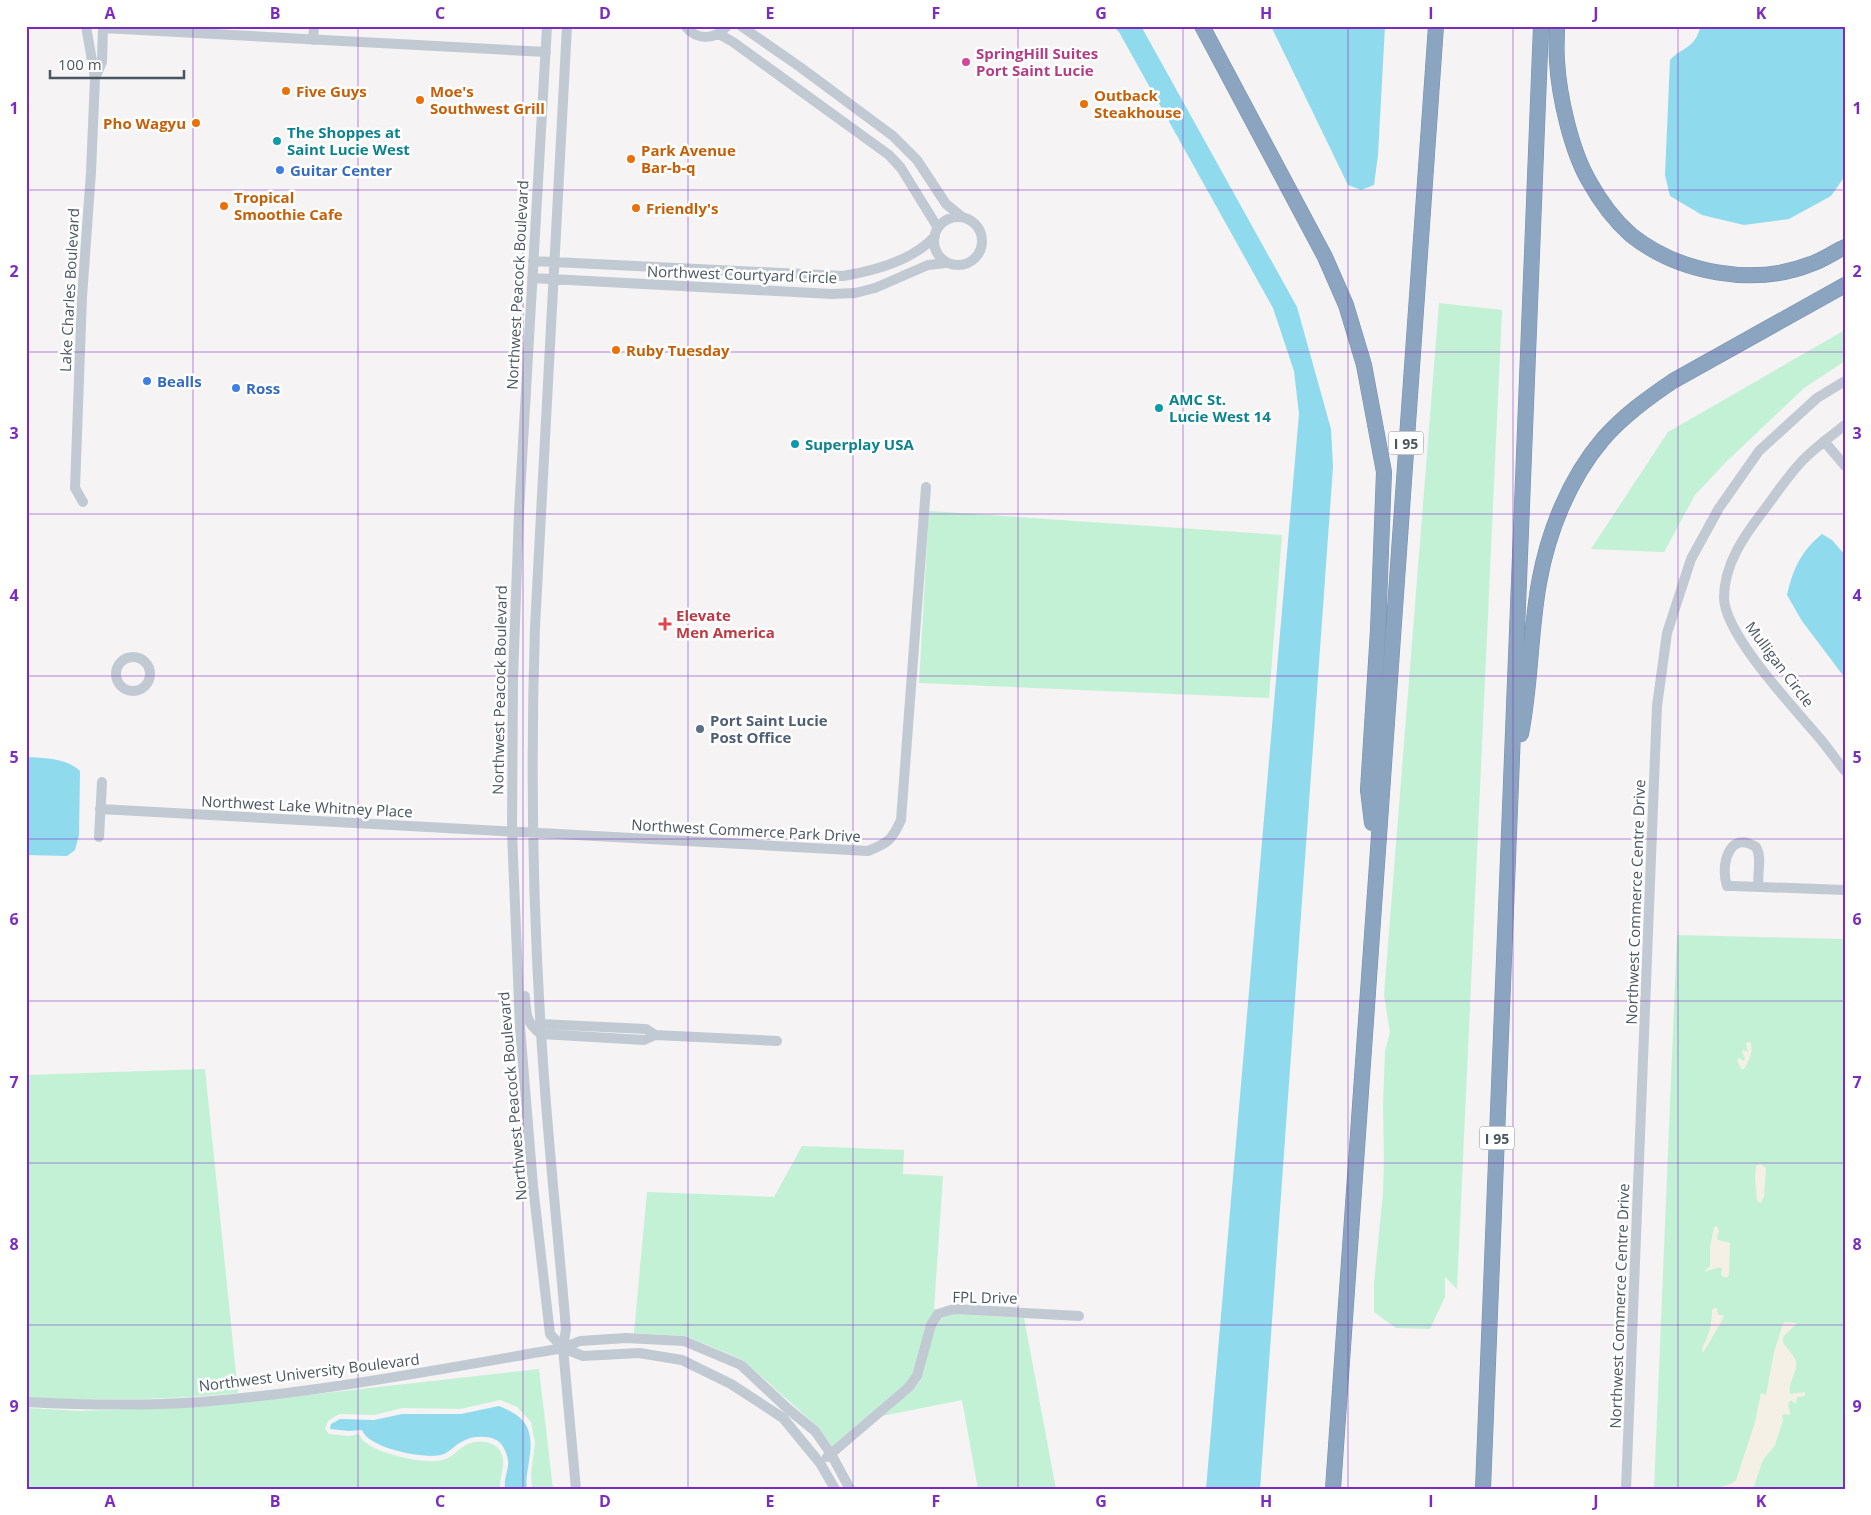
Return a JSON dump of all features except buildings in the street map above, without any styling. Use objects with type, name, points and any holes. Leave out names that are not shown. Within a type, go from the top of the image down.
[{"type":"highway","points":[[1202,26],[1325,257],[1346,305],[1364,365],[1373,408],[1384,472],[1378,630],[1368,790],[1376,859]]},
{"type":"highway","name":"I 95","points":[[1332,1489],[1436,26]]},
{"type":"highway","name":"I 95","points":[[1483,1489],[1541,26]]},
{"type":"highway","points":[[1557,26],[1557,60],[1561,94],[1572,140],[1592,187],[1606,209],[1631,234],[1661,254],[1698,270],[1734,275],[1771,274],[1811,264],[1845,246]]},
{"type":"highway","points":[[1511,787],[1524,721],[1538,585],[1545,552],[1558,515],[1580,472],[1602,440],[1624,418],[1673,380],[1845,285]]},
{"type":"street","points":[[86,26],[95,78]]},
{"type":"street","points":[[313,40],[314,26]]},
{"type":"street","name":"Northwest Peacock Boulevard","points":[[547,26],[514,628],[512,832],[520,1027],[533,1186],[550,1334],[563,1348]]},
{"type":"street","name":"Northwest Peacock Boulevard","points":[[567,26],[533,680],[534,833],[541,1029],[566,1329],[563,1348],[576,1489]]},
{"type":"street","points":[[685,26],[696,36],[704,37],[719,34],[727,26]]},
{"type":"street","points":[[741,26],[893,136],[917,160],[946,204],[962,217],[974,223],[980,230],[983,245],[980,253],[969,263],[956,266],[946,263],[937,253],[934,246],[936,232],[946,220],[962,217]]},
{"type":"street","points":[[95,78],[102,62],[103,27],[546,52]]},
{"type":"street","points":[[719,34],[826,108],[889,155],[902,168],[936,232]]},
{"type":"street","name":"Lake Charles Boulevard","points":[[83,502],[75,488],[82,297],[91,172],[95,78]]},
{"type":"street","points":[[826,108],[836,94]]},
{"type":"street","name":"Northwest Courtyard Circle","points":[[533,261],[843,276],[864,273],[885,266],[926,246],[936,232]]},
{"type":"street","name":"Northwest Courtyard Circle","points":[[532,278],[832,294],[854,293],[874,288],[928,265],[946,263]]},
{"type":"street","points":[[676,287],[677,269]]},
{"type":"street","name":"Northwest Commerce Centre Drive","points":[[1626,1489],[1657,716],[1667,633],[1691,559],[1719,508],[1758,451],[1817,398],[1845,381]]},
{"type":"street","name":"Mulligan Circle","points":[[1845,425],[1802,460],[1750,530],[1737,549],[1727,573],[1724,600],[1729,618],[1748,650],[1776,688],[1845,771]]},
{"type":"street","points":[[1824,441],[1845,466]]},
{"type":"street","name":"Northwest Commerce Park Drive","points":[[512,832],[853,851],[868,851],[883,845],[894,836],[901,820],[904,798],[926,487]]},
{"type":"street","points":[[99,836],[102,782]]},
{"type":"street","name":"Northwest Lake Whitney Place","points":[[100,809],[512,832]]},
{"type":"street","points":[[1759,887],[1757,878],[1759,856],[1756,847],[1746,842],[1732,846],[1725,863],[1725,884],[1727,886],[1845,890]]},
{"type":"street","points":[[516,932],[523,950],[527,1017],[532,1027],[644,1040],[656,1034],[777,1041]]},
{"type":"street","name":"FPL Drive","points":[[820,1463],[909,1387],[918,1376],[931,1325],[938,1314],[954,1309],[1079,1316]]},
{"type":"street","name":"Northwest University Boulevard","points":[[26,1402],[86,1406],[138,1405],[239,1398],[378,1380],[563,1348],[580,1341],[626,1338],[684,1341],[741,1365],[788,1409],[815,1431],[831,1454],[850,1489]]},
{"type":"street","points":[[563,1348],[583,1356],[639,1353],[682,1360],[731,1384],[783,1418],[820,1463],[835,1489]]},
{"type":"green space","points":[[1439,303],[1502,310],[1457,1289],[1445,1277],[1445,1297],[1430,1329],[1396,1328],[1374,1312],[1374,1283],[1383,1193],[1385,1051],[1390,1032],[1384,995]]},
{"type":"green space","points":[[1845,330],[1845,361],[1804,388],[1727,461],[1695,495],[1664,552],[1591,549],[1668,432]]},
{"type":"green space","points":[[929,511],[1282,535],[1269,698],[919,683]]},
{"type":"green space","points":[[1677,935],[1845,939],[1845,1489],[1654,1489]]},
{"type":"green space","points":[[205,1069],[238,1393],[132,1399],[26,1398],[26,1075]]},
{"type":"green space","points":[[802,1146],[904,1150],[903,1174],[943,1176],[934,1309],[937,1309],[913,1374],[906,1383],[832,1446],[818,1427],[743,1360],[686,1336],[634,1333],[647,1192],[774,1197]]},
{"type":"green space","points":[[954,1314],[1024,1318],[1056,1489],[978,1489],[962,1400],[882,1416],[912,1391],[921,1380],[935,1327],[941,1319]]},
{"type":"green space","points":[[539,1369],[553,1489],[532,1489],[531,1474],[535,1443],[531,1422],[517,1407],[500,1400],[460,1409],[402,1408],[374,1415],[339,1414],[328,1421],[325,1429],[329,1434],[349,1436],[359,1434],[372,1447],[384,1452],[424,1461],[443,1460],[470,1443],[490,1443],[498,1448],[503,1458],[500,1489],[26,1489],[26,1408],[81,1411],[200,1407]]},
{"type":"sand","points":[[1750,1042],[1750,1056],[1742,1070],[1737,1061],[1739,1058],[1744,1061],[1745,1058],[1742,1052],[1743,1050],[1748,1052],[1746,1043]]},
{"type":"sand","points":[[1760,1164],[1766,1168],[1764,1196],[1761,1203],[1757,1201],[1755,1178],[1756,1166]]},
{"type":"sand","points":[[1717,1226],[1719,1231],[1718,1240],[1730,1243],[1729,1275],[1726,1278],[1721,1275],[1722,1269],[1720,1267],[1704,1272],[1710,1266],[1710,1247],[1714,1227]]},
{"type":"sand","points":[[1717,1308],[1718,1315],[1724,1317],[1703,1353],[1702,1348],[1711,1325],[1712,1310]]},
{"type":"sand","points":[[1785,1322],[1797,1323],[1783,1337],[1783,1343],[1796,1363],[1790,1385],[1790,1394],[1805,1392],[1805,1396],[1797,1397],[1796,1404],[1791,1400],[1789,1402],[1790,1415],[1784,1414],[1782,1416],[1783,1420],[1775,1445],[1763,1460],[1753,1489],[1714,1489],[1731,1484],[1736,1480],[1755,1422],[1761,1393],[1766,1395],[1774,1352]]},
{"type":"water","points":[[1113,26],[1141,26],[1297,307],[1331,429],[1333,467],[1260,1489],[1206,1489],[1299,414],[1294,371],[1273,308],[1119,32]]},
{"type":"water","points":[[1271,26],[1385,26],[1378,155],[1374,185],[1361,190],[1348,185]]},
{"type":"water","points":[[1701,26],[1845,26],[1845,176],[1831,196],[1789,219],[1744,225],[1702,215],[1670,196],[1665,175],[1670,60],[1693,42]]},
{"type":"water","points":[[1822,534],[1832,540],[1845,555],[1845,678],[1802,621],[1787,595],[1792,577],[1803,554]]},
{"type":"water","points":[[26,757],[62,761],[69,763],[80,771],[79,835],[75,850],[67,856],[26,855]]},
{"type":"water","points":[[499,1406],[517,1415],[527,1426],[530,1450],[526,1478],[527,1489],[505,1489],[508,1458],[501,1443],[492,1438],[469,1439],[461,1442],[448,1452],[433,1456],[410,1454],[385,1447],[374,1442],[362,1430],[330,1429],[331,1424],[340,1419],[374,1420],[402,1414],[461,1414]]},
{"type":"place","name":"SpringHill Suites Port Saint Lucie","points":[[966,62]]},
{"type":"place","name":"Five Guys","points":[[286,91]]},
{"type":"place","name":"Moe's Southwest Grill","points":[[420,100]]},
{"type":"place","name":"Outback Steakhouse","points":[[1084,104]]},
{"type":"place","name":"Pho Wagyu","points":[[196,123]]},
{"type":"place","name":"The Shoppes at Saint Lucie West","points":[[277,141]]},
{"type":"place","name":"Park Avenue Bar-b-q","points":[[631,159]]},
{"type":"place","name":"Guitar Center","points":[[280,170]]},
{"type":"place","name":"Tropical Smoothie Cafe","points":[[224,206]]},
{"type":"place","name":"Friendly's","points":[[636,208]]},
{"type":"place","name":"Ruby Tuesday","points":[[616,350]]},
{"type":"place","name":"Bealls","points":[[147,381]]},
{"type":"place","name":"Ross","points":[[236,388]]},
{"type":"place","name":"AMC St. Lucie West 14","points":[[1159,408]]},
{"type":"place","name":"Superplay USA","points":[[795,444]]},
{"type":"place","name":"Elevate Men America","points":[[665,624]]},
{"type":"place","name":"Port Saint Lucie Post Office","points":[[700,729]]}]
